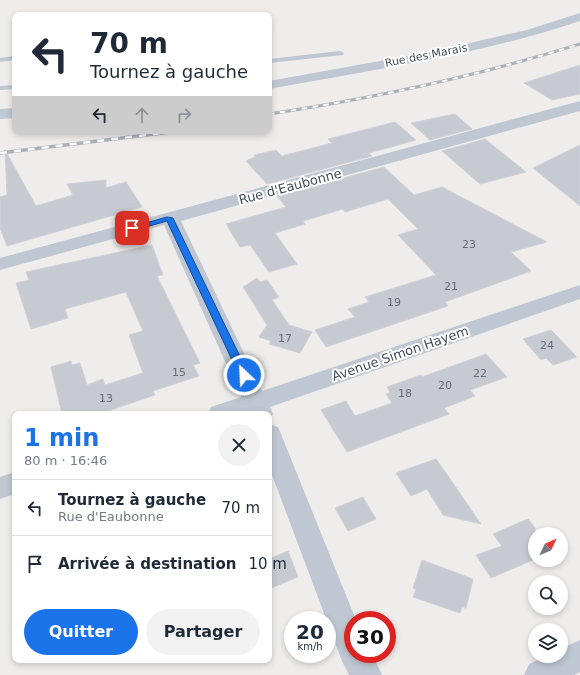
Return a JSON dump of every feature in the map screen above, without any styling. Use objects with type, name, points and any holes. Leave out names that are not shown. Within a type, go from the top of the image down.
[{"type":"street","name":"Rue des Marais","points":[[272,84],[430,56],[531,33],[580,17]]},
{"type":"street","name":"Rue d'Eaubonne","points":[[0,264],[580,106]]},
{"type":"street","points":[[0,114],[12,113]]},
{"type":"street","points":[[170,218],[259,408]]},
{"type":"street","name":"Avenue Simon Hayem","points":[[240,411],[259,408],[580,292]]},
{"type":"street","points":[[272,442],[344,627]]},
{"type":"street","points":[[0,488],[12,484]]},
{"type":"street","points":[[540,675],[580,656]]},
{"type":"street","points":[[360,663],[366,675]]},
{"type":"lane","points":[[272,61],[340,53]]},
{"type":"lane","points":[[0,60],[12,58]]},
{"type":"lane","points":[[0,88],[12,87]]},
{"type":"building","points":[[580,65],[580,94],[552,100],[524,83]]},
{"type":"building","points":[[455,114],[472,129],[430,140],[411,123]]},
{"type":"building","points":[[395,122],[416,140],[369,153],[372,156],[267,184],[246,161],[255,157],[254,155],[276,150],[282,156],[332,143],[328,139]]},
{"type":"building","points":[[485,139],[526,172],[480,184],[442,151]]},
{"type":"building","points":[[580,145],[580,206],[533,168]]},
{"type":"building","points":[[5,150],[36,206],[73,195],[67,184],[106,180],[106,188],[126,182],[142,207],[7,246],[0,228],[0,197],[7,195]]},
{"type":"building","points":[[384,167],[414,195],[442,187],[547,242],[511,252],[531,271],[445,302],[448,306],[326,347],[315,330],[355,317],[348,309],[369,302],[365,297],[436,275],[398,235],[418,229],[388,199],[345,212],[343,209],[303,221],[305,224],[275,233],[297,264],[269,272],[250,245],[240,247],[226,224],[286,207],[277,196]]},
{"type":"building","points":[[152,245],[163,275],[157,276],[200,363],[193,365],[199,376],[153,391],[155,395],[108,411],[61,411],[51,367],[71,361],[72,365],[80,363],[87,385],[103,379],[105,385],[143,373],[129,335],[143,331],[126,292],[65,309],[68,318],[31,329],[16,283],[29,280],[26,272]]},
{"type":"building","points":[[257,278],[260,282],[267,280],[279,297],[272,300],[289,325],[312,332],[300,353],[269,344],[271,341],[259,337],[267,325],[243,287]]},
{"type":"building","points":[[551,330],[577,357],[553,365],[546,358],[541,360],[523,339]]},
{"type":"building","points":[[486,354],[507,377],[470,390],[475,396],[444,408],[449,414],[347,452],[321,410],[346,401],[355,416],[392,403],[386,394],[390,393],[387,387],[421,375],[422,377]]},
{"type":"building","points":[[436,459],[481,524],[443,515],[427,489],[411,496],[396,473]]},
{"type":"building","points":[[363,497],[376,519],[348,531],[335,508]]},
{"type":"building","points":[[528,519],[534,527],[528,527],[528,562],[491,578],[476,555],[502,546],[493,534]]},
{"type":"building","points":[[288,551],[298,577],[272,588],[272,558]]},
{"type":"building","points":[[422,560],[473,579],[466,608],[462,607],[460,613],[413,597],[416,590],[413,588]]},
{"type":"railway","points":[[272,114],[348,101],[426,85],[542,56],[580,44]]},
{"type":"railway","points":[[0,153],[155,134]]},
{"type":"route","points":[[132,228],[170,218],[244,375]]}]
